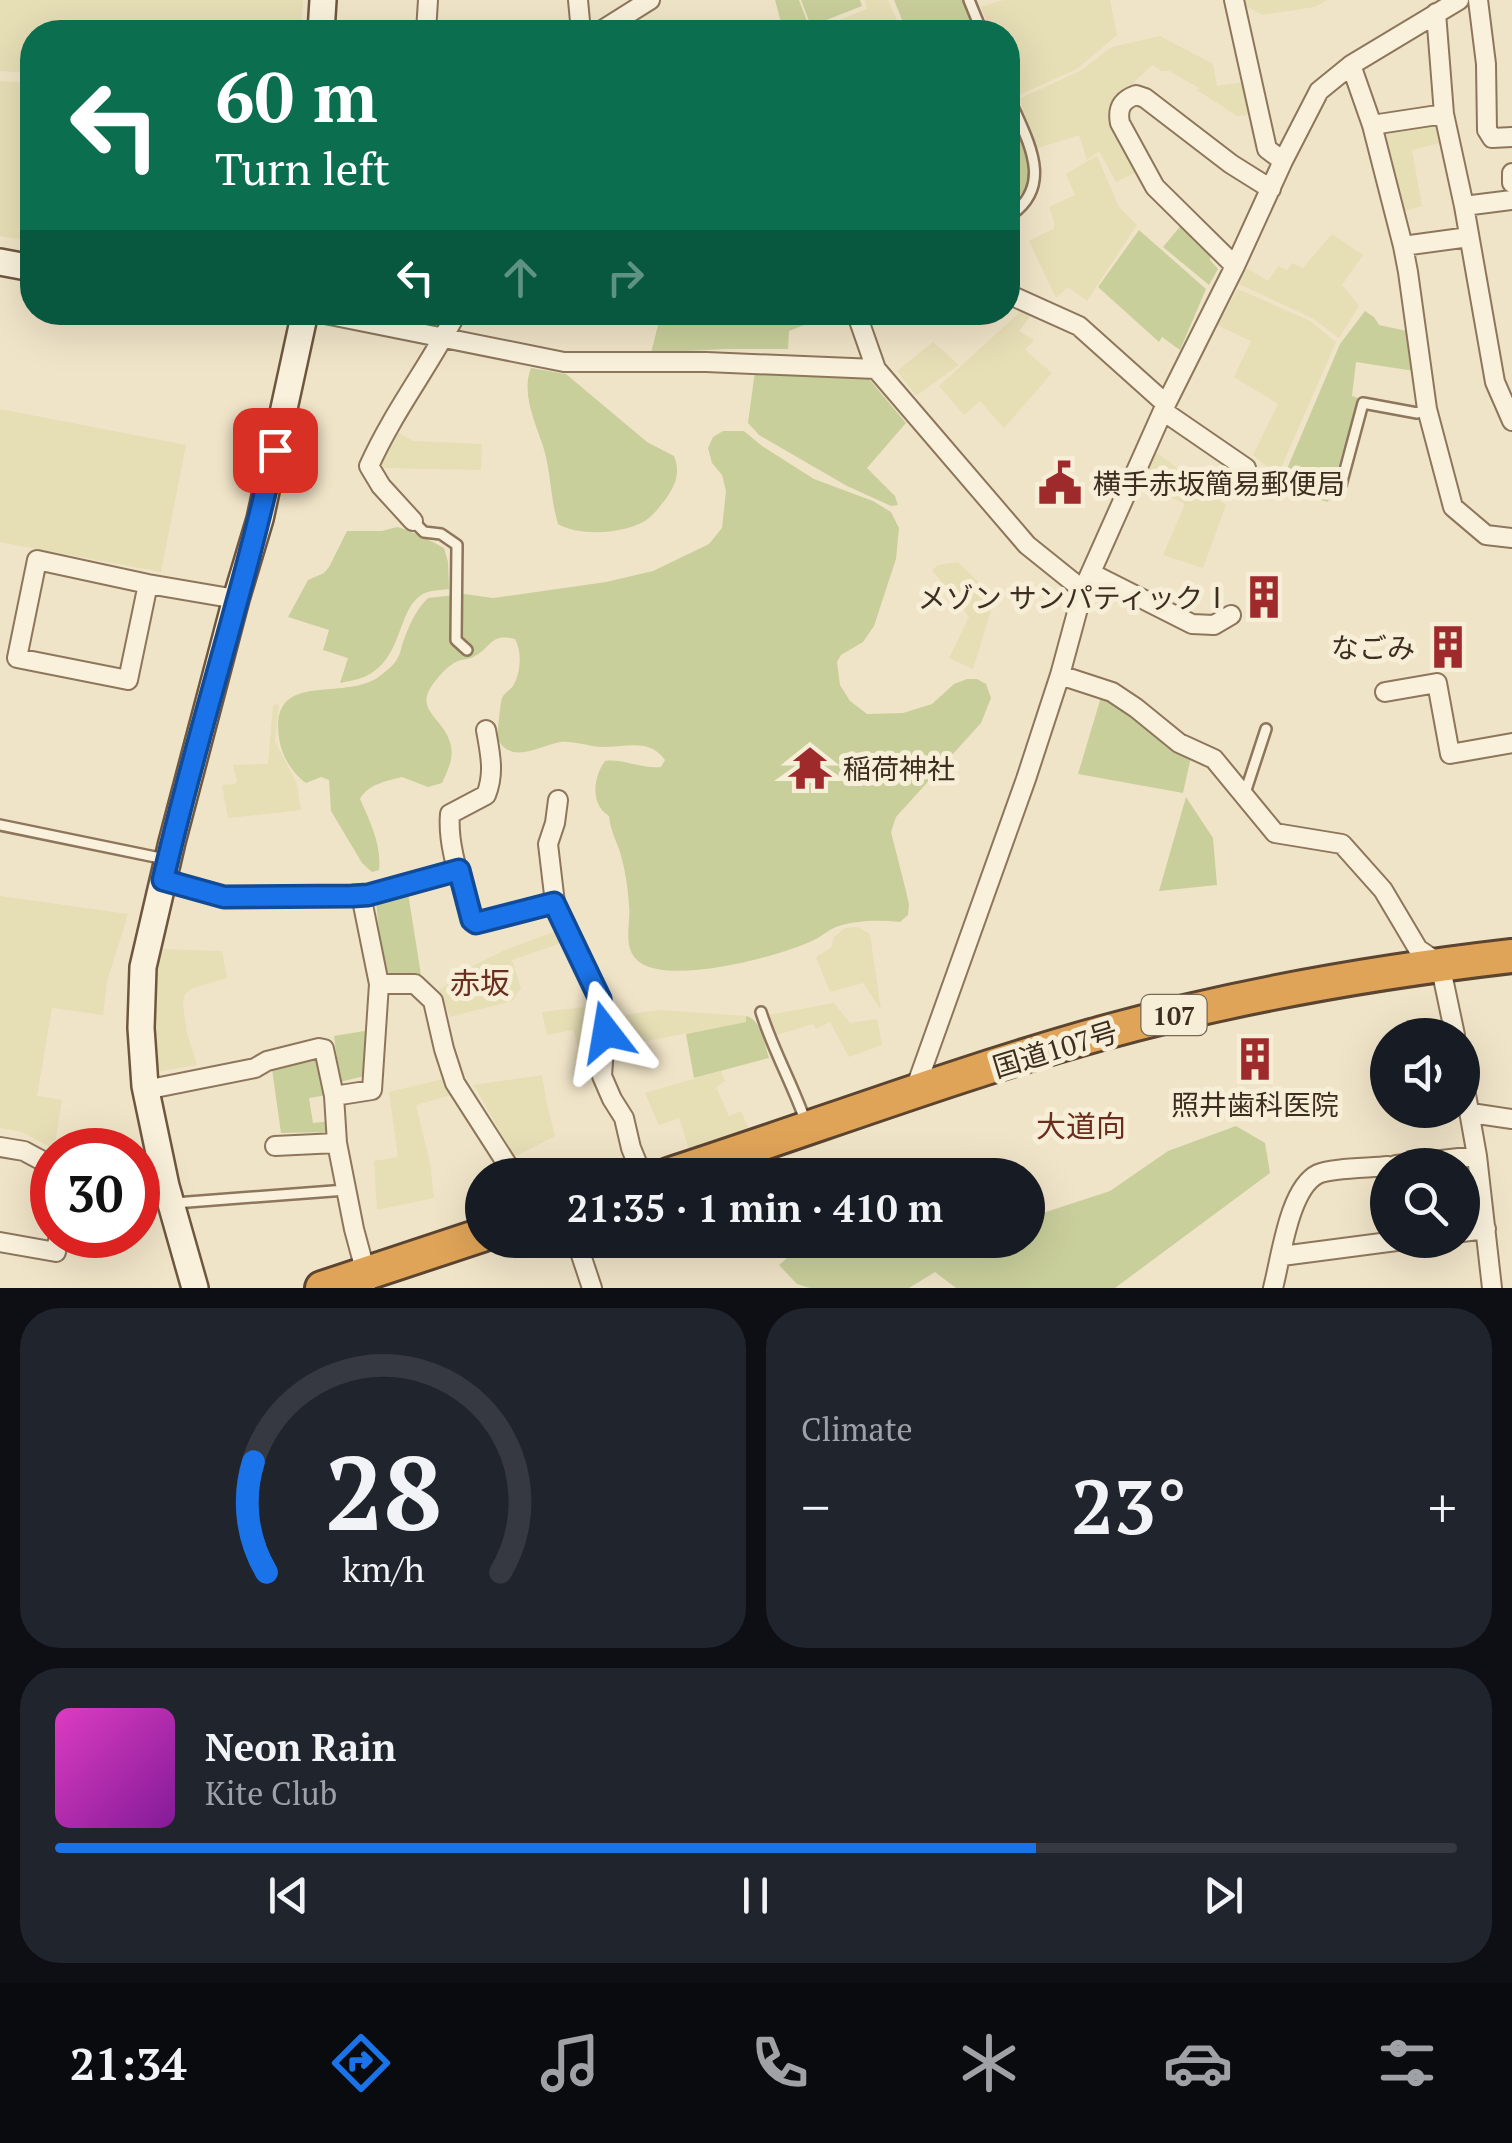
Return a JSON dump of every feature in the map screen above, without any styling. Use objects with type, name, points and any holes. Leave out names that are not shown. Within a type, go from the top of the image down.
[{"type":"highway","name":"国道107号","points":[[719,1158],[1102,1033],[1277,990],[1512,956]]},
{"type":"highway","points":[[322,1288],[368,1280],[465,1242]]},
{"type":"street","points":[[619,20],[650,0]]},
{"type":"street","points":[[1234,0],[1267,149],[1282,161]]},
{"type":"street","points":[[914,1092],[1026,779],[1087,581],[1282,161],[1319,91],[1350,65],[1459,0]]},
{"type":"street","points":[[1478,0],[1486,64],[1487,130],[1492,138],[1512,137]]},
{"type":"street","points":[[1440,8],[1444,114],[1495,382],[1512,421]]},
{"type":"street","points":[[1350,65],[1372,124],[1403,246],[1427,409],[1453,507],[1486,535],[1512,538]]},
{"type":"street","points":[[1235,266],[1155,187],[1120,122],[1118,112],[1122,104],[1136,95],[1145,98],[1271,189]]},
{"type":"street","points":[[1372,124],[1444,114]]},
{"type":"street","points":[[1512,173],[1512,182]]},
{"type":"street","points":[[1464,206],[1512,200]]},
{"type":"street","points":[[1403,246],[1469,236]]},
{"type":"street","points":[[1020,299],[1079,326],[1165,408],[1246,468]]},
{"type":"street","points":[[196,1288],[168,1194],[146,1090],[141,1028],[143,968],[236,599],[260,519],[302,325]]},
{"type":"street","points":[[377,325],[564,362],[744,363],[876,369]]},
{"type":"street","points":[[413,522],[369,466],[382,436],[451,325]]},
{"type":"street","points":[[861,325],[876,369],[1027,546],[1087,581],[1192,624],[1214,625],[1231,615]]},
{"type":"street","points":[[148,584],[128,680],[17,658],[37,560],[236,599]]},
{"type":"street","points":[[1060,675],[1112,692],[1179,744],[1214,759],[1275,833],[1342,844],[1384,890],[1418,949],[1440,964],[1451,1018]]},
{"type":"street","points":[[1385,692],[1437,682],[1450,754],[1512,743]]},
{"type":"street","points":[[486,730],[492,769],[486,796],[450,814],[453,848],[472,920],[476,923],[554,903]]},
{"type":"street","points":[[558,800],[548,844],[554,903],[600,999],[606,1032],[602,1076],[624,1118],[635,1158]]},
{"type":"street","points":[[166,870],[224,897],[361,895],[459,870]]},
{"type":"street","points":[[334,1096],[372,1090],[379,984],[361,895]]},
{"type":"street","points":[[379,984],[415,984],[433,1002],[455,1083],[503,1158]]},
{"type":"street","points":[[146,1090],[255,1068],[266,1061],[324,1049],[334,1096],[337,1144],[368,1280]]},
{"type":"street","points":[[1480,1114],[1512,1119]]},
{"type":"street","points":[[275,1146],[337,1144]]},
{"type":"street","points":[[0,1147],[30,1154]]},
{"type":"street","points":[[1273,1288],[1294,1202],[1304,1185],[1319,1173],[1370,1168]]},
{"type":"street","points":[[1480,1180],[1492,1288]]},
{"type":"street","points":[[160,1193],[168,1194]]},
{"type":"street","points":[[1480,1230],[1486,1229]]},
{"type":"street","points":[[0,1242],[30,1247]]},
{"type":"street","points":[[1282,1256],[1370,1244]]},
{"type":"street","points":[[582,1258],[592,1288]]},
{"type":"lane","points":[[1020,125],[1035,162],[1036,185],[1020,208]]},
{"type":"lane","points":[[1341,485],[1363,403],[1418,413],[1427,409]]},
{"type":"lane","points":[[413,522],[424,532],[442,534],[457,545],[456,640],[467,650]]},
{"type":"lane","points":[[1244,796],[1266,729]]},
{"type":"lane","points":[[0,825],[166,870]]},
{"type":"lane","points":[[761,1012],[808,1128]]},
{"type":"lane","points":[[168,1194],[346,1190]]},
{"type":"shaded area","points":[[0,0],[303,0],[302,20],[20,20],[20,72],[0,71]]},
{"type":"shaded area","points":[[865,0],[888,0],[897,20],[839,20],[867,9]]},
{"type":"shaded area","points":[[1003,0],[1110,0],[1117,35],[1077,69],[1020,95],[1020,20],[986,20],[981,7]]},
{"type":"shaded area","points":[[1244,0],[1327,0],[1315,7],[1262,15],[1246,6]]},
{"type":"shaded area","points":[[1160,36],[1213,64],[1217,86],[1249,81],[1256,114],[1237,116],[1199,88],[1152,65],[1119,97],[1139,171],[1116,182],[1099,151],[1087,160],[1079,135],[1038,148],[1020,99],[1080,71],[1112,47]]},
{"type":"shaded area","points":[[0,81],[20,82],[20,240],[0,236]]},
{"type":"shaded area","points":[[1438,121],[1445,142],[1412,150],[1422,206],[1401,212],[1385,131]]},
{"type":"shaded area","points":[[1097,156],[1119,207],[1137,225],[1087,301],[1068,287],[1056,298],[1029,241],[1053,229],[1049,207],[1075,195],[1066,174]]},
{"type":"shaded area","points":[[1332,234],[1363,255],[1342,285],[1359,306],[1339,338],[1312,318],[1239,284],[1247,268],[1268,281],[1278,266],[1287,270],[1292,263],[1303,268]]},
{"type":"shaded area","points":[[1238,289],[1310,321],[1336,342],[1278,475],[1253,455],[1278,404],[1234,377],[1251,341],[1217,325]]},
{"type":"shaded area","points":[[1020,312],[1032,314],[1019,331],[1034,340],[1025,350],[1052,373],[1004,428],[980,401],[964,415],[939,386],[1006,325],[1020,325]]},
{"type":"shaded area","points":[[933,342],[959,365],[916,396],[897,371]]},
{"type":"shaded area","points":[[0,409],[186,445],[161,572],[0,542]]},
{"type":"shaded area","points":[[396,432],[413,441],[482,444],[481,470],[384,468],[381,455]]},
{"type":"shaded area","points":[[1156,452],[1226,505],[1203,568],[1163,555],[1185,504],[1159,492],[1165,480],[1147,468]]},
{"type":"shaded area","points":[[958,562],[995,598],[973,669],[949,658],[969,617],[932,570],[938,565]]},
{"type":"shaded area","points":[[279,704],[275,741],[297,784],[301,810],[228,818],[222,785],[237,781],[233,765],[268,764],[273,705]]},
{"type":"shaded area","points":[[0,896],[128,914],[107,982],[103,1015],[52,1008],[37,1096],[62,1100],[57,1128],[30,1128],[30,1136],[0,1128]]},
{"type":"shaded area","points":[[858,927],[870,934],[881,1010],[863,983],[830,992],[816,957],[831,948],[834,937],[845,928]]},
{"type":"shaded area","points":[[561,929],[567,941],[512,960],[521,988],[512,1001],[450,1017],[439,990],[505,950]]},
{"type":"shaded area","points":[[157,949],[222,951],[227,978],[185,994],[187,1033],[197,1065],[156,1072],[150,1002]]},
{"type":"shaded area","points":[[834,1003],[850,1023],[877,1019],[882,1045],[849,1057],[830,1022],[816,1029],[813,1024],[777,1035],[768,1015]]},
{"type":"shaded area","points":[[595,1006],[600,1051],[580,1055],[573,1030],[547,1035],[542,1012]]},
{"type":"shaded area","points":[[659,1010],[746,1016],[746,1022],[636,1043],[631,1027],[614,1033],[616,1016]]},
{"type":"shaded area","points":[[721,1071],[725,1081],[716,1087],[729,1116],[741,1111],[751,1134],[690,1152],[679,1118],[659,1125],[645,1093]]},
{"type":"shaded area","points":[[542,1075],[555,1136],[514,1157],[474,1085]]},
{"type":"shaded area","points":[[447,1078],[451,1095],[416,1105],[434,1198],[377,1210],[374,1161],[398,1157],[389,1092]]},
{"type":"green space","points":[[775,0],[799,0],[806,20],[780,20]]},
{"type":"green space","points":[[801,0],[860,0],[862,6],[826,20],[809,20]]},
{"type":"green space","points":[[894,0],[963,0],[971,20],[902,20]]},
{"type":"green space","points":[[1020,137],[1029,168],[1020,194]]},
{"type":"green space","points":[[1183,223],[1211,250],[1210,260],[1218,269],[1209,285],[1163,247]]},
{"type":"green space","points":[[1139,230],[1206,289],[1180,350],[1162,337],[1159,342],[1098,287]]},
{"type":"green space","points":[[1365,311],[1379,325],[1407,331],[1414,371],[1356,362],[1352,396],[1358,398],[1328,502],[1304,495],[1304,485],[1284,476],[1340,344]]},
{"type":"green space","points":[[658,325],[804,325],[789,331],[788,349],[651,353]]},
{"type":"green space","points":[[531,368],[566,374],[647,442],[674,456],[674,484],[649,518],[630,528],[604,532],[578,531],[558,524],[545,453],[529,400]]},
{"type":"green space","points":[[755,371],[848,374],[869,379],[906,423],[867,468],[895,496],[898,505],[891,506],[847,486],[759,435],[748,423]]},
{"type":"green space","points":[[723,431],[744,431],[814,479],[873,501],[891,512],[899,528],[896,559],[874,626],[863,642],[841,655],[837,662],[840,685],[850,701],[867,714],[903,713],[932,704],[954,684],[967,679],[986,684],[991,698],[981,723],[896,817],[891,832],[909,904],[908,915],[900,922],[869,921],[839,926],[796,947],[721,967],[669,971],[649,967],[635,958],[628,939],[629,905],[623,865],[609,816],[596,798],[596,783],[605,761],[661,767],[665,760],[651,748],[636,745],[600,747],[561,742],[521,752],[505,748],[497,739],[501,701],[516,681],[520,662],[515,639],[507,638],[496,639],[475,656],[451,665],[429,690],[428,706],[448,736],[452,751],[442,783],[428,787],[402,777],[373,787],[360,799],[379,852],[379,870],[372,872],[362,863],[331,811],[329,780],[321,777],[306,783],[285,757],[279,738],[279,716],[286,702],[313,691],[366,683],[381,675],[398,657],[412,620],[428,598],[464,594],[493,598],[606,582],[653,571],[709,544],[722,528],[726,491],[708,448],[713,437]]},
{"type":"green space","points":[[397,527],[444,548],[449,589],[428,592],[416,600],[387,659],[377,669],[340,683],[348,658],[323,650],[329,630],[288,617],[308,580],[329,567],[347,531]]},
{"type":"green space","points":[[1101,697],[1191,757],[1183,793],[1078,774]]},
{"type":"green space","points":[[1186,797],[1213,838],[1217,885],[1159,891]]},
{"type":"green space","points":[[408,893],[421,975],[398,977],[382,962],[376,901]]},
{"type":"green space","points":[[746,1016],[759,1027],[769,1058],[694,1078],[686,1034],[746,1022]]},
{"type":"green space","points":[[370,1030],[364,1076],[340,1082],[334,1036]]},
{"type":"green space","points":[[316,1058],[328,1095],[309,1098],[313,1123],[331,1121],[331,1132],[281,1133],[272,1069]]},
{"type":"green space","points":[[1236,1126],[1265,1143],[1270,1173],[1115,1288],[956,1288],[935,1272],[909,1288],[810,1288],[797,1284],[779,1265],[787,1258],[1045,1258],[1045,1212],[1110,1191],[1168,1151]]},
{"type":"place","name":"横手赤坂簡易郵便局","points":[[1060,483]]},
{"type":"place","name":"メゾン サンパティックⅠ","points":[[1264,597]]},
{"type":"place","name":"なごみ","points":[[1448,647]]},
{"type":"place","name":"稲荷神社","points":[[810,768]]},
{"type":"place","name":"照井歯科医院","points":[[1255,1059]]},
{"type":"district","name":"赤坂","points":[[480,983]]},
{"type":"district","name":"大道向","points":[[1081,1126]]},
{"type":"route","points":[[275,450],[163,880],[224,897],[352,896],[459,870],[476,923],[554,903],[600,999],[606,1032]]}]
